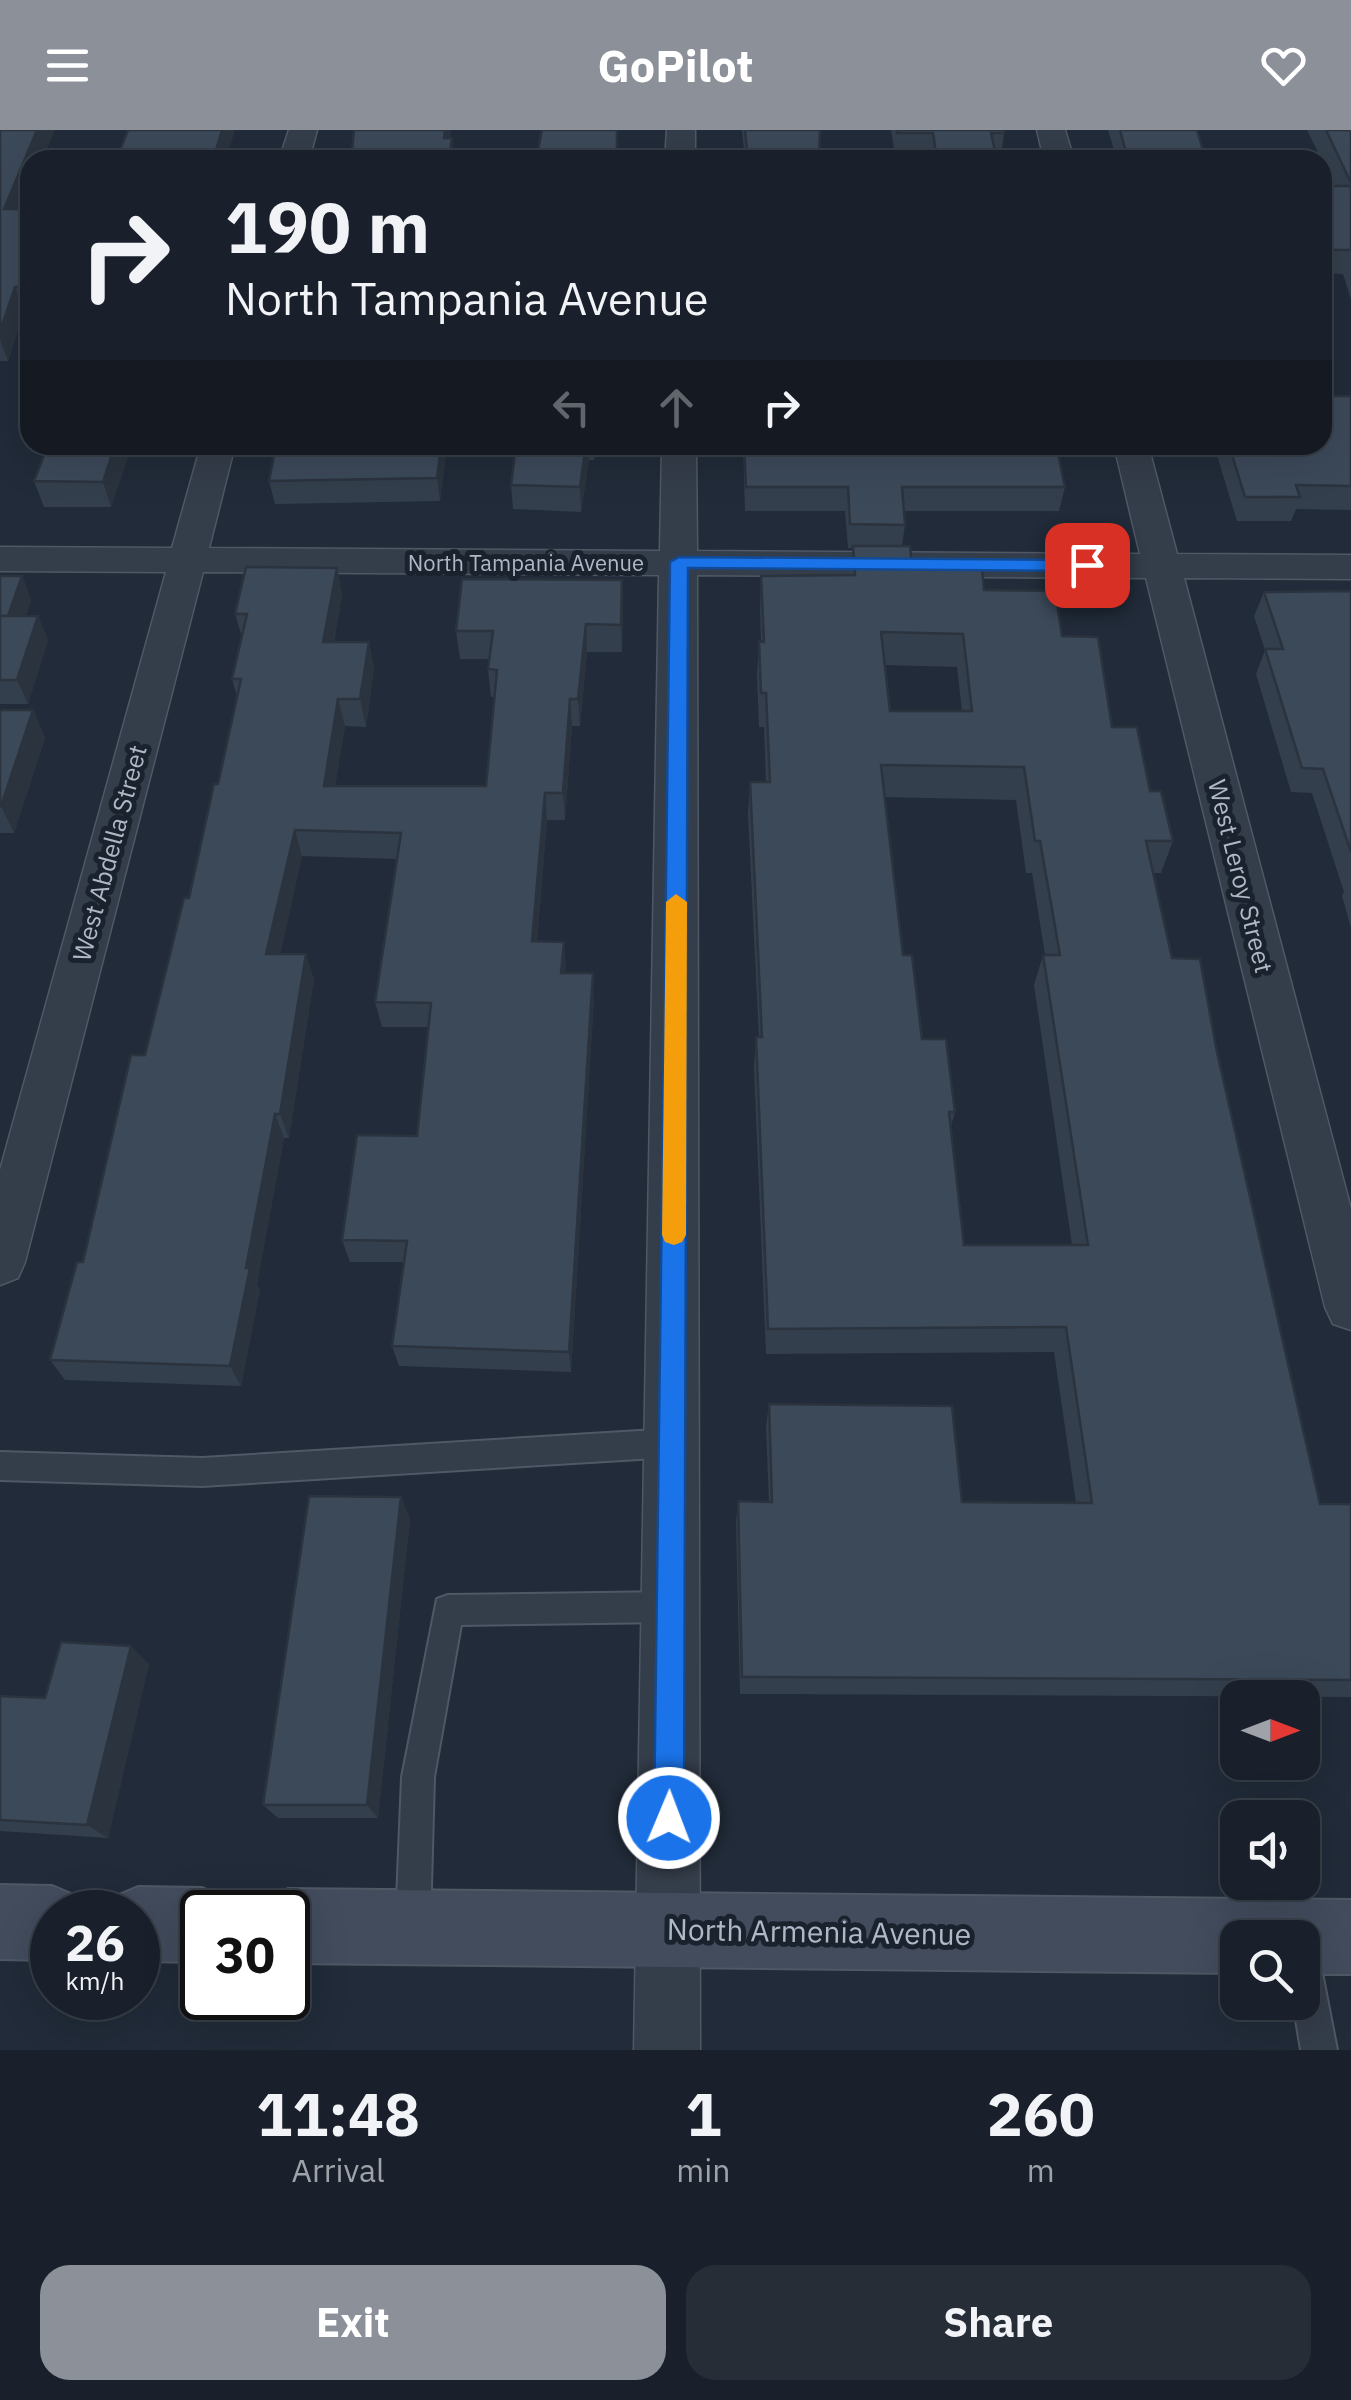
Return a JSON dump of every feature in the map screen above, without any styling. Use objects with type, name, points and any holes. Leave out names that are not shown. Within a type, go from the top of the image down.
[{"type":"main road","points":[[0,1922],[30,1923]]},
{"type":"main road","name":"North Armenia Avenue","points":[[310,1926],[1220,1936]]},
{"type":"main road","name":"North Armenia Avenue","points":[[1320,1937],[1351,1937]]},
{"type":"street","name":"West Abdella Street","points":[[0,1262],[215,455]]},
{"type":"street","points":[[667,2050],[679,455]]},
{"type":"street","name":"West Leroy Street","points":[[1134,455],[1351,1308]]},
{"type":"street","name":"North Tampania Avenue","points":[[0,560],[1351,567]]},
{"type":"lane","points":[[0,1466],[202,1472],[672,1443]]},
{"type":"lane","points":[[413,1927],[418,1777],[448,1610],[671,1606]]},
{"type":"lane","points":[[1314,2020],[1320,2050]]},
{"type":"building","points":[[0,130],[37,130],[29,150],[20,150],[20,171],[4,209],[20,209],[20,287],[15,287],[0,331]]},
{"type":"building","points":[[128,130],[222,130],[216,150],[120,150]]},
{"type":"building","points":[[354,130],[445,130],[444,138],[452,138],[450,150],[352,150]]},
{"type":"building","points":[[542,130],[617,130],[617,150],[538,150]]},
{"type":"building","points":[[745,130],[820,130],[819,150],[747,150]]},
{"type":"building","points":[[1004,130],[991,133],[995,150],[936,150],[933,133],[897,133]]},
{"type":"building","points":[[1120,130],[1197,130],[1203,150],[1125,150]]},
{"type":"building","points":[[1326,130],[1351,130],[1351,183]]},
{"type":"building","points":[[1332,186],[1351,186],[1351,250],[1332,250]]},
{"type":"building","points":[[1332,396],[1351,396],[1351,486],[1296,485],[1300,497],[1245,497],[1232,455],[1332,455]]},
{"type":"building","points":[[44,455],[112,455],[103,482],[34,481]]},
{"type":"building","points":[[274,455],[440,455],[437,478],[269,481]]},
{"type":"building","points":[[515,455],[585,455],[580,487],[511,485]]},
{"type":"building","points":[[744,455],[1058,455],[1065,487],[902,487],[905,525],[850,524],[848,487],[746,487]]},
{"type":"building","points":[[853,546],[910,546],[912,567],[982,568],[984,590],[1055,591],[1062,636],[1098,637],[1112,727],[1137,727],[1150,791],[1161,791],[1173,841],[1146,841],[1172,958],[1200,959],[1217,1052],[1320,1504],[1351,1504],[1351,1680],[742,1677],[738,1501],[772,1502],[769,1404],[952,1406],[962,1502],[1092,1503],[1066,1327],[768,1329],[756,1037],[762,1037],[750,782],[770,782],[766,693],[761,693],[761,576],[855,575]],"holes":[[[881,632],[963,634],[972,711],[890,711]],[[881,765],[1024,767],[1035,841],[1040,841],[1060,955],[1043,955],[1088,1245],[964,1245],[949,1112],[955,1112],[946,1039],[922,1039],[912,955],[903,955]]]},
{"type":"building","points":[[246,567],[337,568],[323,642],[369,642],[360,699],[338,699],[324,786],[486,786],[497,670],[488,669],[493,631],[456,631],[462,579],[622,580],[621,625],[586,624],[578,699],[570,699],[563,793],[545,793],[532,941],[564,942],[561,973],[593,973],[569,1352],[392,1346],[407,1241],[342,1240],[357,1135],[417,1136],[431,1003],[375,1002],[401,833],[295,830],[266,954],[306,954],[280,1114],[275,1114],[230,1366],[50,1360],[77,1262],[83,1262],[131,1055],[145,1055],[184,898],[189,898],[214,784],[218,784],[241,679],[232,679],[247,614],[235,614]]},
{"type":"building","points":[[0,576],[22,576],[8,616],[0,616]]},
{"type":"building","points":[[1351,591],[1351,852],[1323,769],[1302,768],[1265,649],[1283,649],[1264,592]]},
{"type":"building","points":[[0,616],[38,616],[17,680],[0,680]]},
{"type":"building","points":[[0,710],[33,710],[1,806],[0,806]]},
{"type":"building","points":[[309,1496],[401,1497],[367,1805],[263,1805]]},
{"type":"building","points":[[61,1642],[131,1646],[87,1825],[0,1820],[0,1696],[45,1698]]},
{"type":"slow traffic","points":[[674,1235],[676,902]]},
{"type":"route","points":[[669,1818],[679,562],[1087,565]]}]
